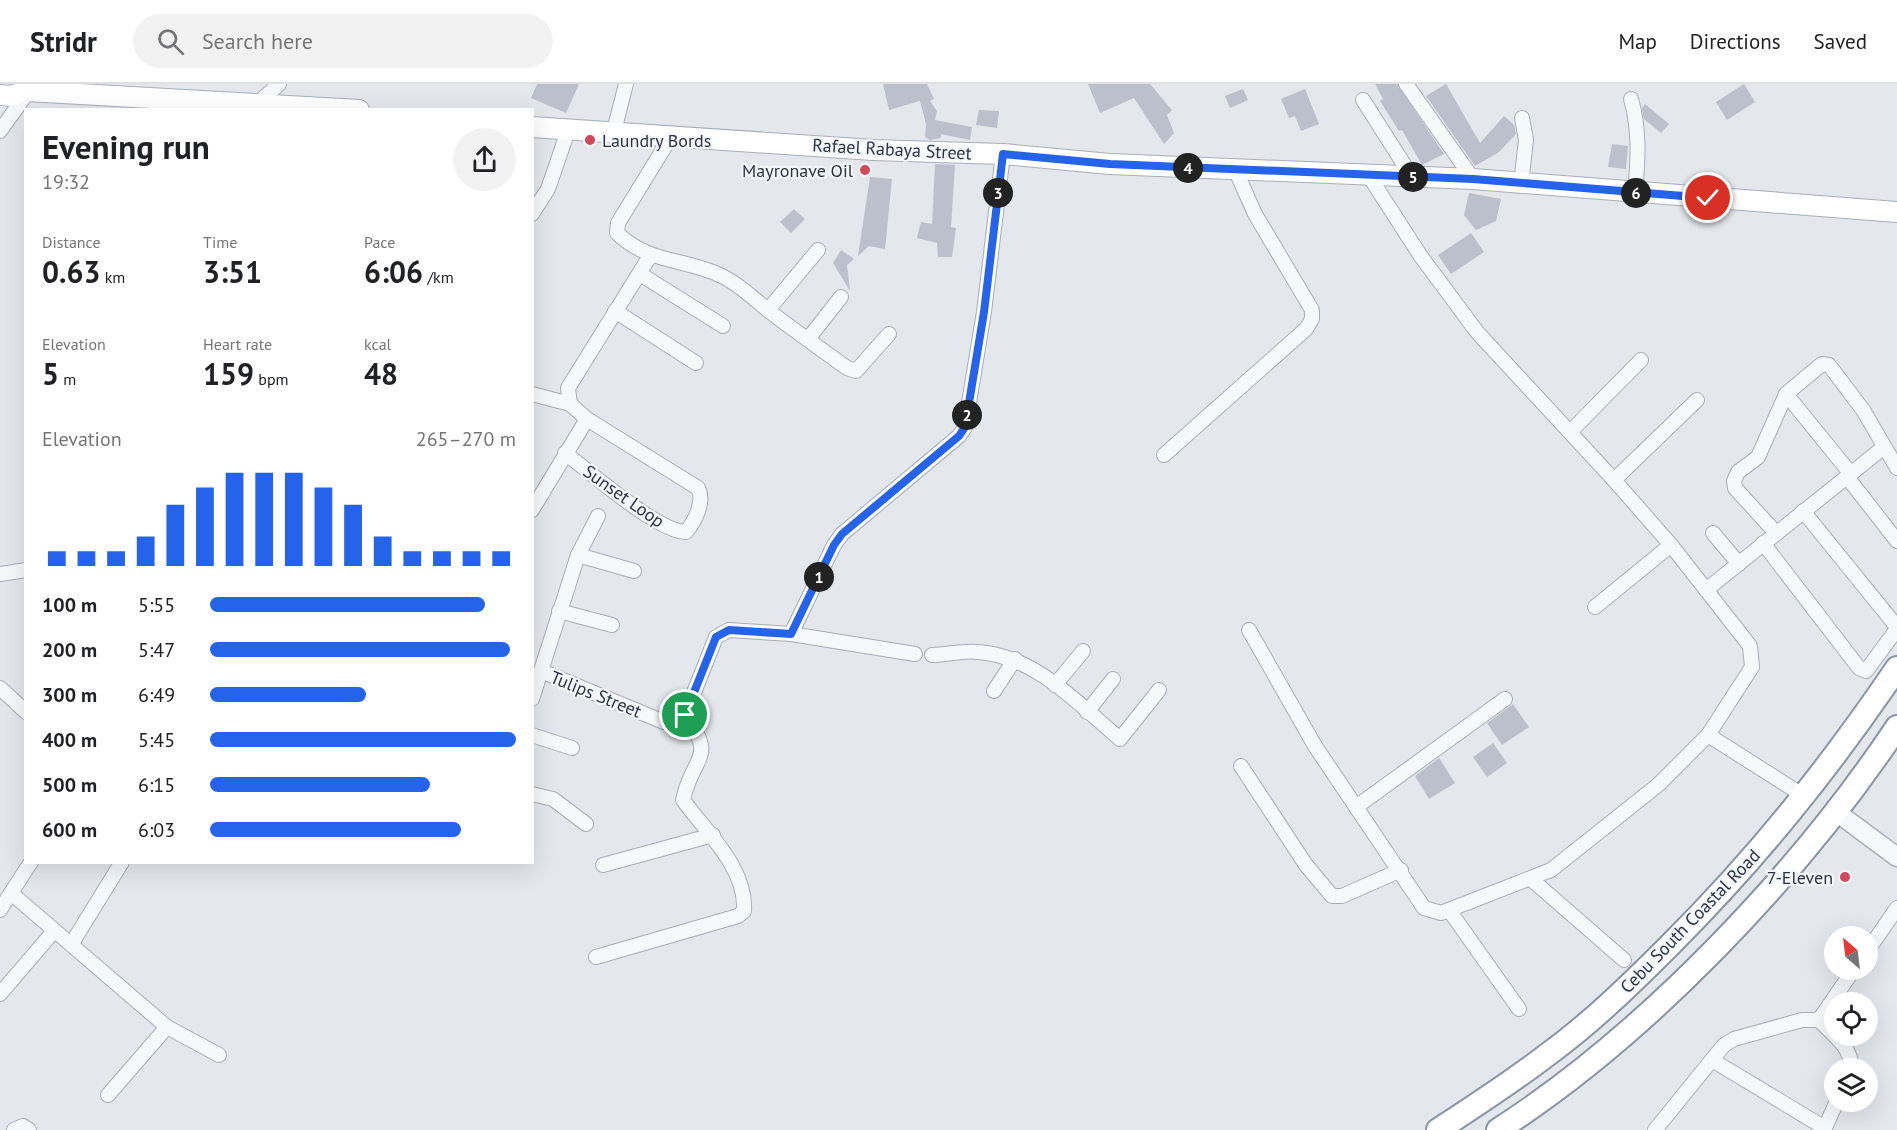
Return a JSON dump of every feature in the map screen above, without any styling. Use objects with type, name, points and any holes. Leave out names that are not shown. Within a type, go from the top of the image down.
[{"type":"highway","name":"Cebu South Coastal Road","points":[[1438,1130],[1548,1055],[1641,975],[1732,883],[1844,746],[1897,668]]},
{"type":"highway","name":"Cebu South Coastal Road","points":[[1498,1130],[1563,1085],[1665,997],[1757,903],[1835,811],[1897,727]]},
{"type":"main road","points":[[0,95],[10,96],[31,88],[112,104],[258,103],[337,108]]},
{"type":"main road","name":"Rafael Rabaya Street","points":[[534,127],[873,150],[1003,154],[1087,163],[1473,179],[1897,212]]},
{"type":"street","points":[[258,103],[279,84]]},
{"type":"street","points":[[614,131],[626,84]]},
{"type":"street","points":[[1406,84],[1473,179]]},
{"type":"street","points":[[0,131],[31,88]]},
{"type":"street","points":[[1631,99],[1637,120],[1635,193]]},
{"type":"street","points":[[1362,100],[1412,177]]},
{"type":"street","points":[[1521,184],[1526,140],[1522,118]]},
{"type":"street","points":[[534,211],[548,189],[569,128]]},
{"type":"street","points":[[672,135],[618,224],[617,233],[651,256],[720,275],[751,294],[768,310],[847,368],[856,371],[889,334]]},
{"type":"street","points":[[791,634],[834,545],[842,534],[959,436],[965,427],[984,312],[1003,154]]},
{"type":"street","points":[[1164,455],[1306,329],[1312,319],[1312,310],[1255,214],[1235,169]]},
{"type":"street","points":[[1249,630],[1292,709],[1356,807],[1401,870],[1424,908],[1434,913],[1449,910],[1551,870],[1658,785],[1708,735],[1752,667],[1750,646],[1671,545],[1571,431],[1477,332],[1420,255],[1369,176]]},
{"type":"street","points":[[768,310],[818,250]]},
{"type":"street","points":[[570,404],[568,388],[651,256]]},
{"type":"street","points":[[640,274],[723,326]]},
{"type":"street","points":[[808,339],[841,297]]},
{"type":"street","points":[[615,311],[696,363]]},
{"type":"street","points":[[1571,431],[1641,360]]},
{"type":"street","points":[[1776,533],[1736,488],[1734,481],[1738,472],[1758,457],[1786,394],[1817,366],[1829,365],[1863,410],[1897,468]]},
{"type":"street","points":[[1786,394],[1897,541]]},
{"type":"street","points":[[534,395],[570,404],[587,419],[534,507]]},
{"type":"street","points":[[1614,480],[1696,400]]},
{"type":"street","name":"Sunset Loop","points":[[565,453],[659,524],[678,532],[686,532],[692,525],[702,495],[698,488],[587,419]]},
{"type":"street","points":[[1706,590],[1884,447]]},
{"type":"street","points":[[1762,543],[1859,668],[1866,671],[1897,628],[1803,511]]},
{"type":"street","points":[[534,693],[578,555],[598,516]]},
{"type":"street","points":[[1713,533],[1738,564]]},
{"type":"street","points":[[1595,606],[1671,545]]},
{"type":"street","points":[[578,555],[634,571]]},
{"type":"street","points":[[0,574],[24,570]]},
{"type":"street","points":[[559,611],[612,625]]},
{"type":"street","points":[[596,957],[738,916],[744,911],[745,900],[732,867],[713,835],[701,825],[683,800],[704,747],[699,734],[685,715],[716,637],[720,633],[729,630],[791,634],[915,654]]},
{"type":"street","points":[[932,655],[978,651],[1015,659],[1055,685],[1120,739],[1159,690]]},
{"type":"street","points":[[1055,685],[1083,651]]},
{"type":"street","points":[[994,692],[1015,659]]},
{"type":"street","name":"Tulips Street","points":[[541,671],[664,722],[674,721],[685,715]]},
{"type":"street","points":[[1087,712],[1113,679]]},
{"type":"street","points":[[0,688],[24,710]]},
{"type":"street","points":[[1356,807],[1505,699]]},
{"type":"street","points":[[1708,735],[1804,796]]},
{"type":"street","points":[[534,736],[572,748]]},
{"type":"street","points":[[1241,766],[1306,865],[1332,896],[1342,896],[1401,870]]},
{"type":"street","points":[[534,794],[553,799],[586,824]]},
{"type":"street","points":[[1835,811],[1897,857]]},
{"type":"street","points":[[603,865],[713,835]]},
{"type":"street","points":[[0,910],[30,864]]},
{"type":"street","points":[[72,943],[121,864]]},
{"type":"street","points":[[1531,879],[1624,960]]},
{"type":"street","points":[[11,893],[54,931],[72,943],[167,1027],[219,1055]]},
{"type":"street","points":[[1878,936],[1897,908]]},
{"type":"street","points":[[1449,910],[1519,1009]]},
{"type":"street","points":[[0,994],[54,931]]},
{"type":"street","points":[[1819,1020],[1846,980]]},
{"type":"street","points":[[1673,1130],[1657,1126],[1724,1045],[1734,1039],[1802,1020],[1819,1020],[1847,1050],[1851,1058]]},
{"type":"street","points":[[108,1095],[167,1027]]},
{"type":"street","points":[[1712,1060],[1824,1129],[1832,1112]]},
{"type":"street","points":[[14,1130],[23,1126],[29,1130]]},
{"type":"building","points":[[537,84],[579,84],[566,113],[531,98]]},
{"type":"building","points":[[883,84],[927,84],[934,99],[930,101],[937,111],[935,120],[972,127],[970,140],[941,134],[941,138],[930,140],[925,137],[926,124],[920,101],[889,110]]},
{"type":"building","points":[[1088,84],[1150,84],[1172,110],[1167,115],[1174,133],[1164,144],[1134,98],[1100,113]]},
{"type":"building","points":[[1375,84],[1397,84],[1444,154],[1422,165],[1402,130],[1399,131],[1380,101],[1383,99]]},
{"type":"building","points":[[1446,84],[1480,143],[1504,116],[1514,125],[1516,134],[1499,152],[1475,166],[1426,96]]},
{"type":"building","points":[[1744,84],[1755,102],[1727,120],[1716,102]]},
{"type":"building","points":[[1243,89],[1248,100],[1230,108],[1225,96]]},
{"type":"building","points":[[1305,89],[1319,124],[1301,131],[1295,116],[1289,118],[1281,99]]},
{"type":"building","points":[[1645,104],[1669,124],[1661,133],[1644,119],[1642,108]]},
{"type":"building","points":[[979,110],[999,111],[997,128],[976,125]]},
{"type":"building","points":[[1612,144],[1628,146],[1626,169],[1608,167]]},
{"type":"building","points":[[935,164],[955,165],[951,227],[956,228],[952,257],[938,257],[937,243],[917,238],[921,222],[932,224]]},
{"type":"building","points":[[870,177],[892,179],[885,249],[869,246],[858,256]]},
{"type":"building","points":[[1469,193],[1501,199],[1496,221],[1476,230],[1464,215]]},
{"type":"building","points":[[794,209],[805,219],[791,233],[780,222]]},
{"type":"building","points":[[1471,233],[1484,252],[1451,274],[1438,255]]},
{"type":"building","points":[[841,250],[854,259],[847,265],[850,291],[833,263]]},
{"type":"building","points":[[1513,704],[1529,727],[1502,745],[1487,723]]},
{"type":"building","points":[[1493,743],[1507,763],[1487,777],[1473,757]]},
{"type":"building","points":[[1439,758],[1455,783],[1429,799],[1415,776]]},
{"type":"place","name":"Laundry Bords","points":[[590,140]]},
{"type":"place","name":"Mayronave Oil","points":[[865,170]]},
{"type":"place","name":"7-Eleven","points":[[1845,877]]},
{"type":"route","points":[[685,715],[716,637],[729,630],[791,634],[834,545],[842,534],[959,436],[965,427],[984,312],[1003,154],[1110,164],[1473,179],[1708,198]]}]
